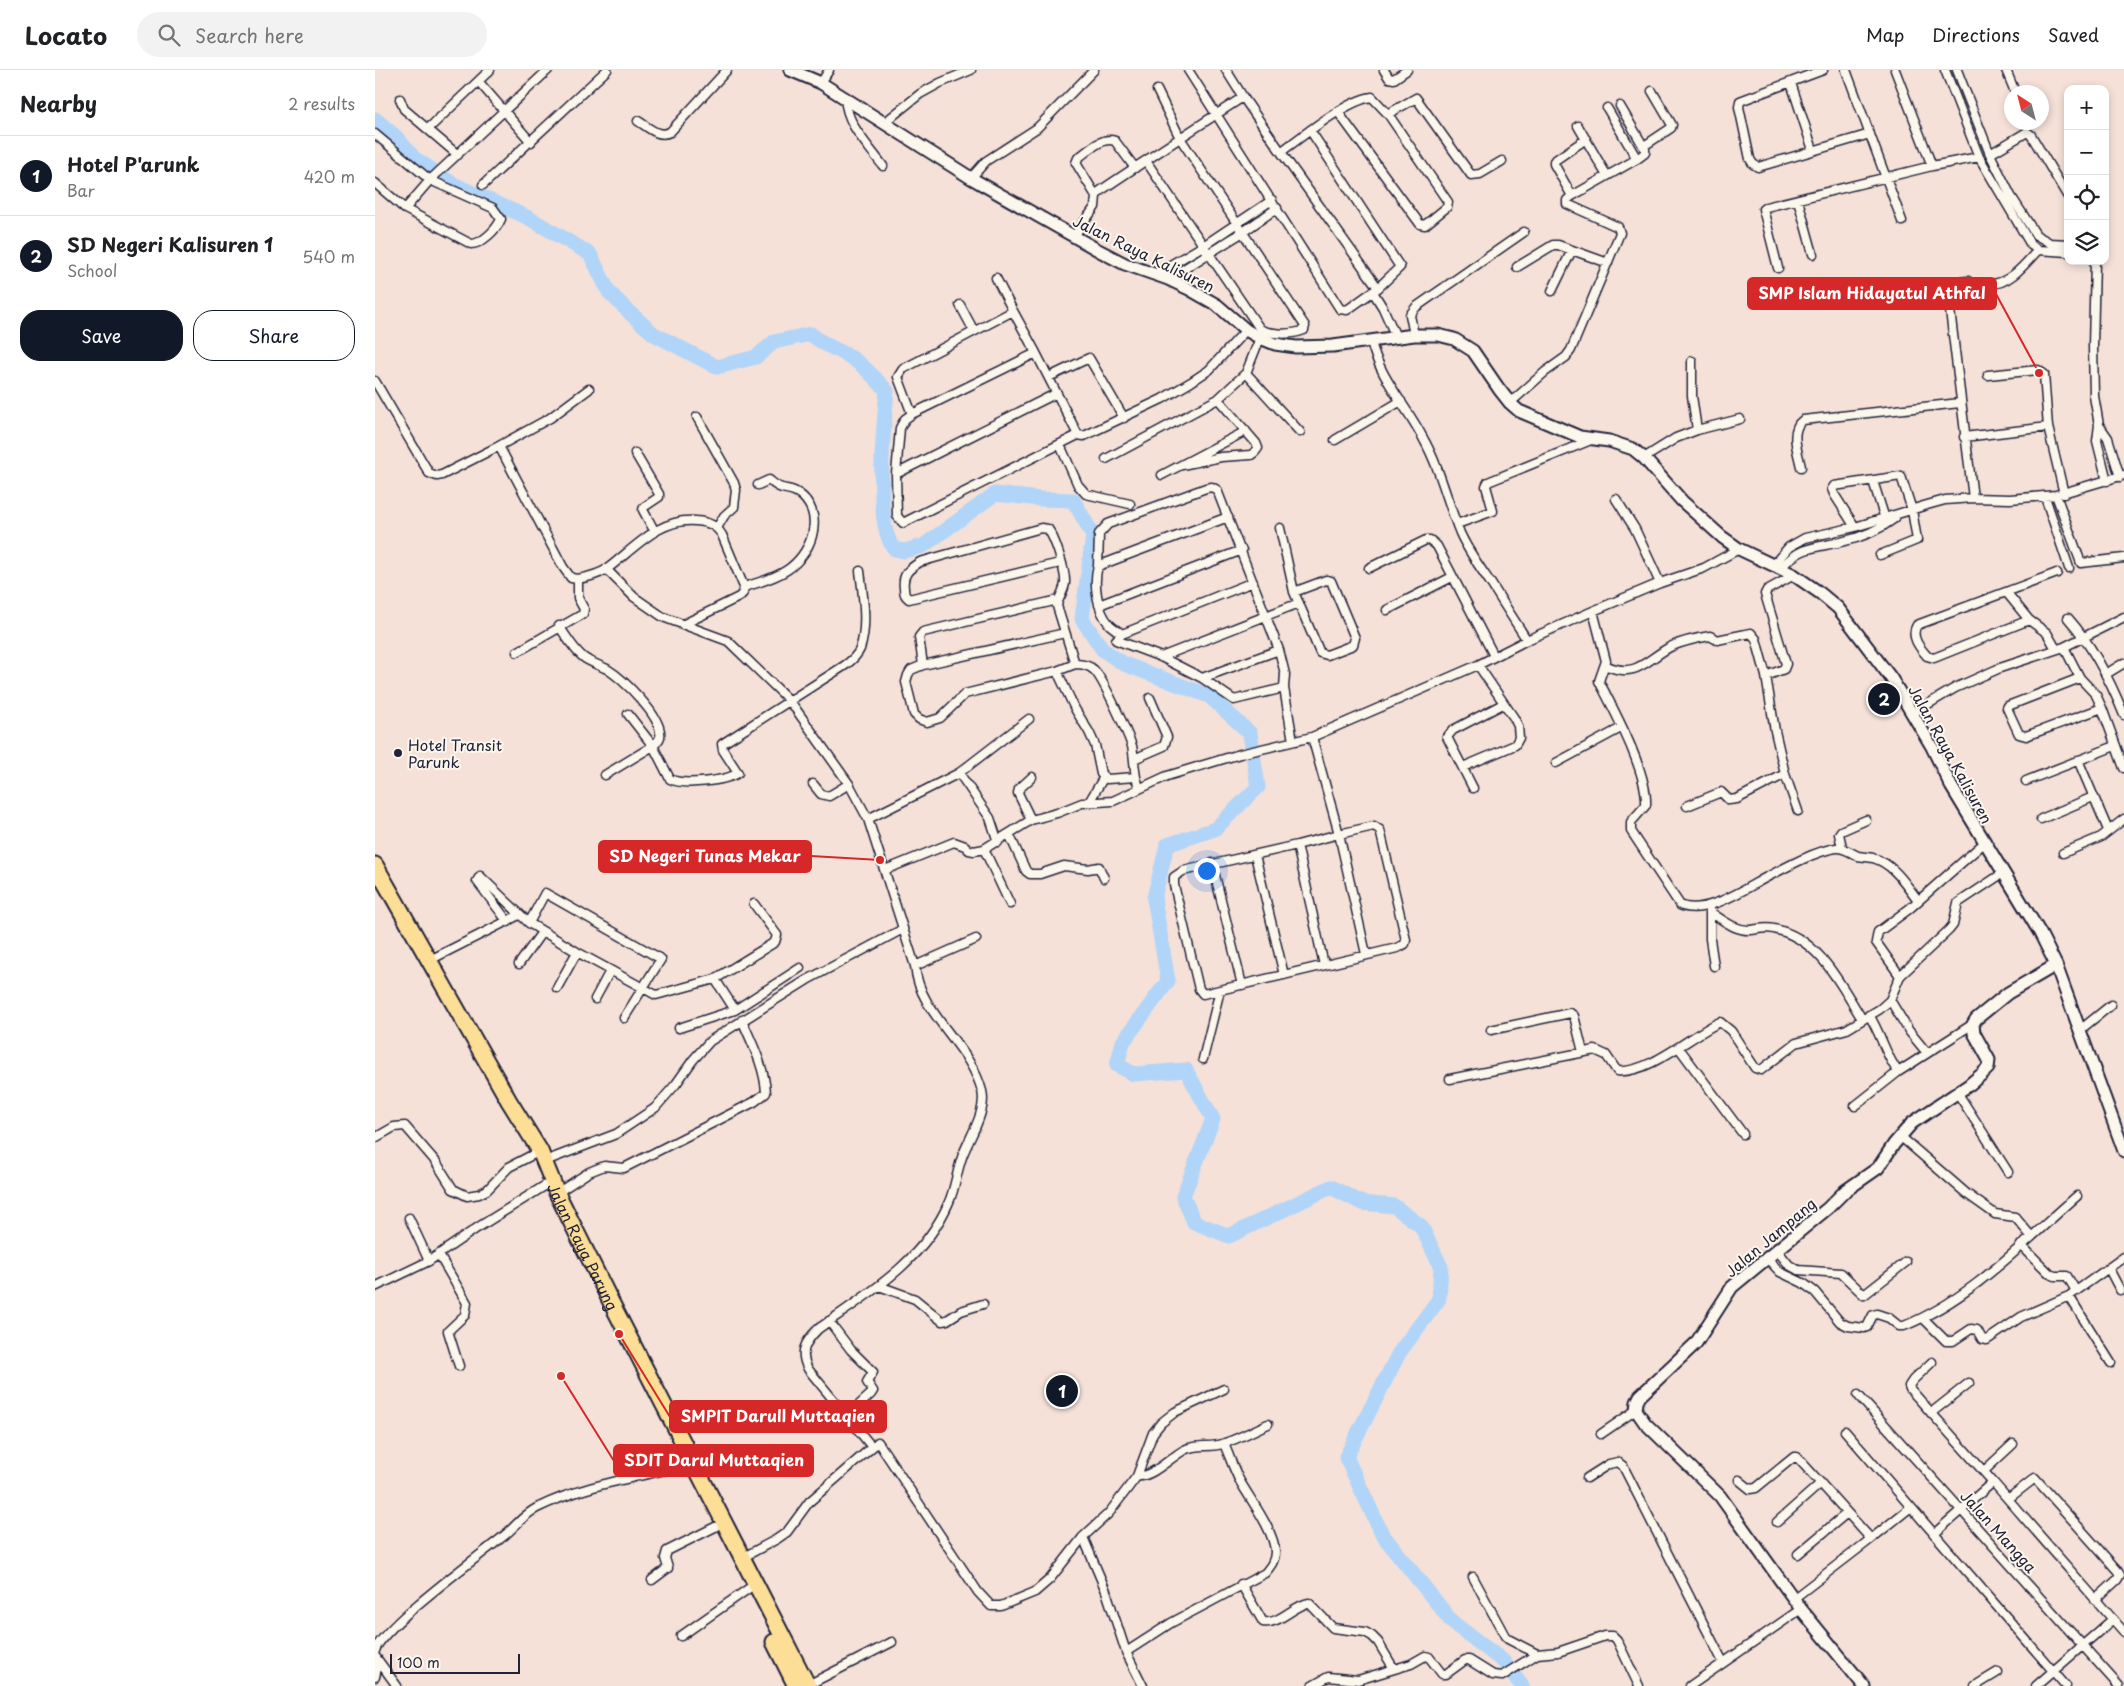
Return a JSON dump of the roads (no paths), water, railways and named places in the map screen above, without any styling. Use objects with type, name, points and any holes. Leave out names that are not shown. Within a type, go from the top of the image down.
[{"type":"highway","name":"Jalan Raya Parung","points":[[375,865],[540,1156],[552,1189],[715,1527],[804,1686]]},
{"type":"highway","name":"Jalan Raya Parung","points":[[375,876],[540,1156]]},
{"type":"highway","name":"Jalan Raya Parung","points":[[682,1457],[742,1558],[804,1686]]},
{"type":"main road","name":"Jalan Raya Kalisuren","points":[[790,70],[821,83],[845,97],[971,178],[1074,236],[1125,264],[1168,279],[1217,305],[1245,330],[1260,338],[1275,344],[1296,347],[1371,341],[1414,335],[1438,335],[1455,339],[1473,351],[1510,404],[1519,411],[1567,432],[1633,449],[1644,458],[1682,502],[1722,537],[1739,549],[1794,575],[1820,593],[1838,608],[1874,654],[1913,713],[1933,747],[1951,786],[2039,933],[2056,965],[2124,1151]]},
{"type":"main road","points":[[1973,1024],[1985,1010],[2008,993],[2056,965]]},
{"type":"main road","name":"Jalan Jampang","points":[[1636,1410],[1640,1396],[1696,1343],[1732,1287],[1845,1192],[1878,1168],[1900,1136],[1912,1123],[1976,1080],[1989,1064],[1987,1056],[1974,1033],[1973,1024]]},
{"type":"main road","points":[[1636,1410],[1651,1428],[1720,1496],[1793,1599],[1864,1686]]},
{"type":"street","points":[[428,129],[490,70]]},
{"type":"street","points":[[405,209],[432,178],[548,70]]},
{"type":"street","points":[[483,185],[607,70]]},
{"type":"street","points":[[638,121],[659,134],[664,135],[670,132],[727,70]]},
{"type":"street","points":[[821,83],[829,70]]},
{"type":"street","points":[[884,123],[920,94],[971,70]]},
{"type":"street","points":[[971,178],[986,160],[1037,128],[1094,70]]},
{"type":"street","points":[[1188,70],[1340,309],[1347,310],[1400,269],[1310,130]]},
{"type":"street","points":[[1226,70],[1375,290],[1396,337]]},
{"type":"street","points":[[1384,70],[1389,78],[1394,79],[1407,70]]},
{"type":"street","points":[[1823,70],[1747,98],[1738,104],[1750,159],[1753,164],[1757,167],[1870,134]]},
{"type":"street","points":[[1846,70],[1902,221]]},
{"type":"street","points":[[1895,70],[1932,166]]},
{"type":"street","points":[[1945,70],[1979,157],[2031,245],[2038,250],[2064,252]]},
{"type":"street","points":[[1957,70],[1990,154],[2011,196],[2036,235],[2050,243],[2064,244]]},
{"type":"street","points":[[2006,70],[2012,85]]},
{"type":"street","points":[[479,82],[531,142]]},
{"type":"street","points":[[1791,83],[1813,150]]},
{"type":"street","points":[[1146,160],[1260,329],[1267,333],[1295,333],[1304,330],[1305,328],[1238,224],[1180,138],[1157,90]]},
{"type":"street","points":[[1644,146],[1671,128],[1672,125],[1652,91]]},
{"type":"street","points":[[1074,236],[1095,207],[1096,196],[1100,191],[1243,96]]},
{"type":"street","points":[[845,97],[845,110],[852,124],[883,166]]},
{"type":"street","points":[[1281,152],[1337,112],[1372,97],[1388,114],[1448,202],[1447,207],[1425,225],[1420,224],[1337,112]]},
{"type":"street","points":[[1388,114],[1416,98],[1471,175],[1480,174],[1502,161]]},
{"type":"street","points":[[400,99],[404,109],[458,154]]},
{"type":"street","points":[[1510,404],[1545,372],[1566,357],[1571,350],[1621,233],[1620,229],[1569,207],[1567,200],[1637,159],[1645,152],[1644,146],[1620,106]]},
{"type":"street","points":[[1607,108],[1637,159]]},
{"type":"street","points":[[1578,126],[1607,176]]},
{"type":"street","points":[[1990,154],[2027,132],[2031,135],[2064,190]]},
{"type":"street","points":[[375,134],[432,178],[493,208],[501,219],[499,225],[479,242],[471,244],[405,209],[375,183]]},
{"type":"street","points":[[1096,196],[1076,163],[1078,158],[1103,140],[1110,139],[1115,141],[1135,168]]},
{"type":"street","points":[[1573,196],[1554,164],[1554,160],[1586,139]]},
{"type":"street","points":[[1778,268],[1763,209],[1765,207],[1932,166],[1979,157]]},
{"type":"street","points":[[1155,274],[1238,224],[1272,200]]},
{"type":"street","points":[[1798,200],[1813,254]]},
{"type":"street","points":[[1168,279],[1243,232],[1277,208]]},
{"type":"street","points":[[1414,335],[1410,315],[1416,307],[1525,232]]},
{"type":"street","points":[[1517,267],[1553,245],[1608,263]]},
{"type":"street","points":[[1553,291],[1572,250]]},
{"type":"street","points":[[1989,284],[2003,282],[2026,264],[2038,250]]},
{"type":"street","points":[[2095,265],[2094,396],[2099,425],[2097,441],[2107,481]]},
{"type":"street","points":[[996,278],[1078,435]]},
{"type":"street","points":[[1968,281],[1950,281],[1945,286],[1945,301],[1950,310],[1973,498]]},
{"type":"street","points":[[959,305],[974,332]]},
{"type":"street","points":[[912,414],[898,377],[899,373],[903,369],[1013,311]]},
{"type":"street","points":[[1036,353],[905,419],[899,428],[896,474],[897,516],[903,523],[1078,435],[1084,436],[1162,399],[1209,370],[1245,330]]},
{"type":"street","points":[[1105,459],[1218,399],[1246,373],[1260,338]]},
{"type":"street","points":[[1371,341],[1382,373],[1419,430],[1439,470],[1457,524],[1470,553],[1527,640]]},
{"type":"street","points":[[1049,377],[1089,358],[1125,418]]},
{"type":"street","points":[[1692,361],[1692,396],[1697,430]]},
{"type":"street","points":[[1988,375],[2038,370],[2043,372],[2046,380],[2048,427],[2060,495],[2081,562],[2124,558]]},
{"type":"street","points":[[1246,373],[1300,432]]},
{"type":"street","points":[[375,381],[429,474],[437,476],[499,446],[550,418],[589,389]]},
{"type":"street","points":[[896,474],[1057,393]]},
{"type":"street","points":[[1182,465],[1226,456],[1251,455],[1258,448],[1256,443],[1218,399]]},
{"type":"street","points":[[1335,440],[1401,401]]},
{"type":"street","points":[[1801,467],[1795,431],[1798,424],[1803,420],[1960,403]]},
{"type":"street","points":[[697,417],[735,487],[734,507],[717,528]]},
{"type":"street","points":[[1644,458],[1676,438],[1697,430],[1739,419]]},
{"type":"street","points":[[1777,566],[1800,551],[1818,545],[1851,540],[1900,513],[1945,500],[1973,498],[2010,500],[2060,495],[2122,476],[2109,438],[2099,425]]},
{"type":"street","points":[[1964,436],[2048,427]]},
{"type":"street","points":[[1162,475],[1246,431]]},
{"type":"street","points":[[1457,524],[1493,510],[1486,486],[1487,482],[1594,439]]},
{"type":"street","points":[[1060,445],[1078,485],[1086,494],[1130,504]]},
{"type":"street","points":[[499,446],[563,567],[571,578],[588,577],[606,569],[628,550],[672,523],[688,520],[707,523],[717,528],[744,587],[743,593],[739,597],[682,625]]},
{"type":"street","points":[[635,453],[659,494],[659,497],[643,510],[655,532]]},
{"type":"street","points":[[1855,527],[1840,505],[1833,487],[1839,484],[1901,476],[1912,510],[1917,540],[1880,555]]},
{"type":"street","points":[[744,587],[786,571],[794,565],[809,546],[815,524],[811,508],[798,492],[782,488],[769,480],[758,485]]},
{"type":"street","points":[[1873,481],[1886,521]]},
{"type":"street","points":[[1122,634],[1110,625],[1099,605],[1096,586],[1099,534],[1102,528],[1108,524],[1212,487],[1217,490],[1242,550],[1279,650],[1285,674],[1284,688],[1293,741]]},
{"type":"street","points":[[2045,497],[2069,568]]},
{"type":"street","points":[[1616,499],[1642,542],[1659,583]]},
{"type":"street","points":[[1098,566],[1228,517]]},
{"type":"street","points":[[1777,566],[1795,543],[1805,538],[1886,521]]},
{"type":"street","points":[[1060,563],[917,598],[909,599],[904,594],[903,580],[905,574],[920,562],[1041,528],[1048,529],[1051,533],[1060,563],[1065,584],[1057,606],[1075,664]]},
{"type":"street","points":[[1280,528],[1294,592],[1320,653],[1323,655],[1353,645],[1355,642],[1331,580],[1326,580],[1294,592]]},
{"type":"street","points":[[1369,568],[1426,540],[1430,540],[1437,546],[1494,656]]},
{"type":"street","points":[[885,870],[951,843],[958,843],[974,851],[984,849],[1031,820],[1089,802],[1102,803],[1113,801],[1167,776],[1241,754],[1313,736],[1478,665],[1527,640],[1593,611],[1659,583],[1704,568],[1739,549]]},
{"type":"street","points":[[1099,605],[1242,550]]},
{"type":"street","points":[[606,569],[634,597],[663,617],[728,641],[789,701],[849,784],[867,819],[885,870],[915,966],[919,991],[964,1054],[983,1092],[983,1102],[962,1155],[949,1203],[938,1224],[919,1250],[879,1286],[817,1329],[805,1344],[803,1351],[804,1360],[808,1369],[872,1447]]},
{"type":"street","points":[[628,714],[653,746],[663,768],[673,780],[699,782],[737,774],[738,771],[723,750],[722,744],[844,666],[860,650],[863,626],[860,571]]},
{"type":"street","points":[[2029,620],[1934,658],[1927,656],[1920,648],[1914,635],[1917,625],[2057,573]]},
{"type":"street","points":[[1766,676],[1784,669],[1786,664],[1765,594],[1769,588],[1794,575]]},
{"type":"street","points":[[1387,610],[1452,578]]},
{"type":"street","points":[[517,652],[585,611],[578,598],[578,579]]},
{"type":"street","points":[[1253,582],[1122,634],[1117,638],[1117,642],[1161,657],[1202,678],[1234,700],[1284,688]]},
{"type":"street","points":[[2007,592],[2029,620],[2047,634],[2060,648],[2080,678],[2096,695],[2124,768]]},
{"type":"street","points":[[923,665],[919,637],[923,632],[1058,600]]},
{"type":"street","points":[[1161,657],[1299,604]]},
{"type":"street","points":[[1593,611],[1605,665],[1599,681],[1643,777],[1645,805],[1631,822],[1631,831],[1680,905],[1710,908],[1778,871],[1831,849],[1842,848],[1855,855],[1877,860],[1890,868],[1900,877],[1918,900]]},
{"type":"street","points":[[1913,713],[1955,688],[2000,668],[2060,648],[2124,617]]},
{"type":"street","points":[[2069,618],[2083,636],[2105,674],[2123,712]]},
{"type":"street","points":[[559,626],[581,655],[608,670],[640,699],[649,710],[661,735],[653,746],[605,775]]},
{"type":"street","points":[[1065,633],[923,665],[911,670],[907,675],[906,682],[915,714],[919,719],[927,722],[941,718],[965,694],[1057,671],[1075,664],[1083,664],[1094,670],[1101,680],[1128,734],[1139,788]]},
{"type":"street","points":[[1605,665],[1619,670],[1630,671],[1675,645],[1710,636],[1717,640],[1751,633],[1756,639],[1766,676],[1775,731],[1785,774],[1798,812]]},
{"type":"street","points":[[1202,678],[1279,650]]},
{"type":"street","points":[[2105,674],[2124,664]]},
{"type":"street","points":[[1463,767],[1517,742],[1519,738],[1518,726],[1478,665]]},
{"type":"street","points":[[1057,671],[1075,709],[1092,738],[1103,777],[1112,780],[1136,776]]},
{"type":"street","points":[[2080,678],[2008,706],[2007,708],[2017,732],[2026,736],[2102,708]]},
{"type":"street","points":[[1134,759],[1164,746],[1166,743],[1167,737],[1150,698]]},
{"type":"street","points":[[1473,788],[1447,740],[1449,734],[1503,704]]},
{"type":"street","points":[[867,819],[959,772],[1029,719]]},
{"type":"street","points":[[1556,763],[1621,728]]},
{"type":"street","points":[[1313,736],[1339,834],[1366,954]]},
{"type":"street","points":[[2026,781],[2115,746]]},
{"type":"street","points":[[2078,760],[2108,830]]},
{"type":"street","points":[[959,772],[989,818],[998,842]]},
{"type":"street","points":[[1687,806],[1721,792],[1729,800],[1737,799],[1775,781],[1785,774]]},
{"type":"street","points":[[1031,820],[1018,793],[1019,789],[1032,777]]},
{"type":"street","points":[[1089,802],[1103,777]]},
{"type":"street","points":[[813,784],[821,794],[829,796],[849,784]]},
{"type":"street","points":[[2041,819],[2093,797]]},
{"type":"street","points":[[2063,853],[2101,837],[2124,819]]},
{"type":"street","points":[[1842,848],[1839,835],[1841,831],[1866,820]]},
{"type":"street","points":[[1374,826],[1380,830],[1406,940],[1405,944],[1397,948],[1203,994],[1199,989],[1173,880],[1176,875],[1183,871],[1212,863],[1255,855],[1339,834],[1374,826]]},
{"type":"street","points":[[1009,834],[1026,871],[1030,874],[1034,875],[1064,866],[1088,869],[1099,868],[1104,878]]},
{"type":"street","points":[[1900,976],[1876,942],[1878,932],[1898,918],[1984,843]]},
{"type":"street","points":[[1297,845],[1324,965]]},
{"type":"street","points":[[984,849],[1010,904]]},
{"type":"street","points":[[1255,855],[1284,975]]},
{"type":"street","points":[[1212,863],[1242,985]]},
{"type":"street","points":[[1450,1079],[1595,1050],[1601,1051],[1606,1055],[1614,1068],[1623,1072],[1642,1066],[1679,1048],[1715,1025],[1722,1023],[1731,1031],[1755,1068],[1760,1070],[1797,1043],[1847,1030],[1890,1000],[1900,976],[1953,925],[1958,903],[2003,873]]},
{"type":"street","points":[[508,922],[477,881],[480,876],[519,916],[542,932],[656,995],[715,979],[775,942],[777,939],[754,904]]},
{"type":"street","points":[[529,923],[545,893],[661,959],[624,1018]]},
{"type":"street","points":[[1710,908],[1714,966]]},
{"type":"street","points":[[1710,908],[1737,928],[1776,929],[1802,941],[1818,953],[1865,1017],[1877,1030],[1889,1060],[1898,1072]]},
{"type":"street","points":[[430,960],[519,916]]},
{"type":"street","points":[[375,1138],[394,1127],[405,1126],[436,1162],[453,1189],[467,1196],[479,1194],[487,1190],[503,1172],[540,1156],[610,1137],[655,1108],[710,1040],[807,980],[903,929]]},
{"type":"street","points":[[519,964],[542,932]]},
{"type":"street","points":[[915,966],[976,939]]},
{"type":"street","points":[[557,988],[577,952]]},
{"type":"street","points":[[679,1028],[735,1010],[800,968]]},
{"type":"street","points":[[595,999],[610,971]]},
{"type":"street","points":[[715,979],[735,1010]]},
{"type":"street","points":[[1203,1059],[1220,990]]},
{"type":"street","points":[[1890,1000],[1909,1031],[1927,1053]]},
{"type":"street","points":[[2079,1030],[2111,1005]]},
{"type":"street","points":[[1491,1030],[1570,1013],[1573,1016],[1583,1052]]},
{"type":"street","points":[[375,1287],[429,1261],[477,1228],[552,1189],[604,1166],[624,1168],[754,1102],[766,1093],[765,1082],[754,1047],[742,1020]]},
{"type":"street","points":[[1855,1106],[1898,1072],[1973,1024]]},
{"type":"street","points":[[1679,1048],[1743,1134]]},
{"type":"street","points":[[1957,1092],[2008,1172]]},
{"type":"street","points":[[1900,1136],[1967,1194],[1995,1214],[2015,1217],[2031,1236]]},
{"type":"street","points":[[1767,1257],[1780,1272],[1803,1283],[1815,1292],[1840,1322],[1848,1326],[1864,1328],[1867,1327],[1875,1314],[1889,1318],[1899,1326],[1923,1318],[1948,1304],[1972,1287],[2077,1196]]},
{"type":"street","points":[[409,1218],[429,1261]]},
{"type":"street","points":[[2021,1245],[2050,1274],[2067,1276],[2077,1291]]},
{"type":"street","points":[[1776,1249],[1789,1265],[1798,1270],[1841,1273],[1865,1294],[1905,1262]]},
{"type":"street","points":[[439,1255],[467,1303],[465,1315],[447,1332],[459,1366]]},
{"type":"street","points":[[1923,1318],[1946,1341],[1953,1341],[1971,1329],[1977,1330],[1982,1339],[1986,1340],[1996,1336],[2021,1317],[2069,1296],[2109,1270],[2124,1257]]},
{"type":"street","points":[[2109,1270],[2121,1290]]},
{"type":"street","points":[[879,1286],[915,1299],[942,1321],[983,1304]]},
{"type":"street","points":[[2069,1296],[2111,1363]]},
{"type":"street","points":[[829,1321],[854,1354],[873,1372],[867,1382],[873,1391],[847,1416]]},
{"type":"street","points":[[1932,1362],[1909,1386],[1914,1395],[1984,1471],[2095,1600],[2123,1629]]},
{"type":"street","points":[[1931,1413],[1969,1383]]},
{"type":"street","points":[[742,1558],[787,1532],[809,1502],[878,1442],[978,1592],[991,1606],[1001,1606],[1035,1592],[1050,1579],[1083,1537],[1109,1513],[1137,1476],[1153,1433],[1161,1422],[1175,1412],[1224,1389]]},
{"type":"street","name":"Jalan Mangga","points":[[1858,1395],[2119,1686]]},
{"type":"street","points":[[1601,1434],[1636,1410]]},
{"type":"street","points":[[1137,1476],[1147,1476],[1167,1460],[1194,1446],[1208,1447],[1224,1444],[1268,1424]]},
{"type":"street","points":[[1845,1431],[2066,1686]]},
{"type":"street","points":[[1126,1652],[1171,1623],[1241,1584],[1265,1573],[1272,1565],[1275,1550],[1254,1501],[1241,1482],[1224,1444]]},
{"type":"street","points":[[1984,1471],[2013,1444]]},
{"type":"street","points":[[1739,1480],[1750,1489],[1755,1488],[1795,1456],[1801,1459],[1871,1540]]},
{"type":"street","points":[[375,1651],[385,1635],[418,1605],[507,1534],[526,1514],[578,1491],[682,1457]]},
{"type":"street","points":[[1587,1478],[1615,1462],[1623,1466],[1723,1662]]},
{"type":"street","points":[[2008,1500],[2031,1479],[2039,1480],[2112,1563],[2119,1575],[2117,1580],[2095,1600]]},
{"type":"street","points":[[1934,1534],[1993,1482]]},
{"type":"street","points":[[1777,1522],[1821,1483]]},
{"type":"street","points":[[1793,1599],[1911,1507]]},
{"type":"street","points":[[1798,1554],[1847,1513]]},
{"type":"street","points":[[652,1580],[668,1568],[665,1558],[667,1551],[715,1527]]},
{"type":"street","points":[[1083,1537],[1106,1590],[1126,1652],[1143,1686]]},
{"type":"street","points":[[1473,1577],[1505,1636],[1534,1656]]},
{"type":"street","points":[[1241,1584],[1263,1622],[1272,1621],[1289,1614],[1301,1605],[1309,1603],[1333,1628],[1365,1632],[1372,1636],[1378,1642],[1394,1668]]},
{"type":"street","points":[[681,1636],[748,1589]]},
{"type":"street","points":[[1690,1686],[1801,1609]]},
{"type":"street","points":[[2037,1686],[2113,1619]]},
{"type":"street","points":[[1312,1686],[1328,1677],[1357,1680],[1411,1664],[1425,1656],[1429,1657],[1442,1674],[1446,1674],[1465,1660],[1469,1660],[1493,1675],[1502,1676],[1534,1656],[1558,1652],[1605,1636],[1613,1636],[1617,1640],[1639,1686]]},
{"type":"street","points":[[804,1686],[892,1642]]},
{"type":"street","points":[[375,1658],[377,1668],[375,1678]]},
{"type":"street","points":[[375,1658],[397,1686]]},
{"type":"street","points":[[1975,1686],[1998,1672]]},
{"type":"waterway","points":[[375,119],[395,136],[414,158],[453,184],[529,218],[590,254],[609,292],[630,313],[654,334],[717,367],[756,357],[774,342],[811,334],[851,357],[862,366],[887,391],[882,449],[882,498],[888,537],[895,549],[904,551],[923,546],[995,494],[1040,499],[1073,500],[1093,535],[1082,619],[1103,650],[1124,664],[1209,696],[1250,733],[1258,787],[1215,829],[1167,845],[1154,898],[1168,981],[1123,1042],[1117,1065],[1134,1074],[1186,1070],[1213,1119],[1183,1196],[1194,1222],[1229,1236],[1331,1187],[1362,1203],[1394,1206],[1421,1226],[1441,1267],[1439,1299],[1399,1353],[1346,1457],[1382,1534],[1452,1622],[1503,1661],[1522,1686]]},
{"type":"place","name":"SMP Islam Hidayatul Athfal","points":[[2039,373]]},
{"type":"place","name":"SD Negeri Kalisuren 1","points":[[1884,699]]},
{"type":"place","name":"Hotel Transit Parunk","points":[[398,753]]},
{"type":"place","name":"SD Negeri Tunas Mekar","points":[[880,860]]},
{"type":"place","name":"SMPIT Darull Muttaqien","points":[[619,1334]]},
{"type":"place","name":"SDIT Darul Muttaqien","points":[[561,1376]]},
{"type":"place","name":"Hotel P'arunk","points":[[1062,1391]]}]
